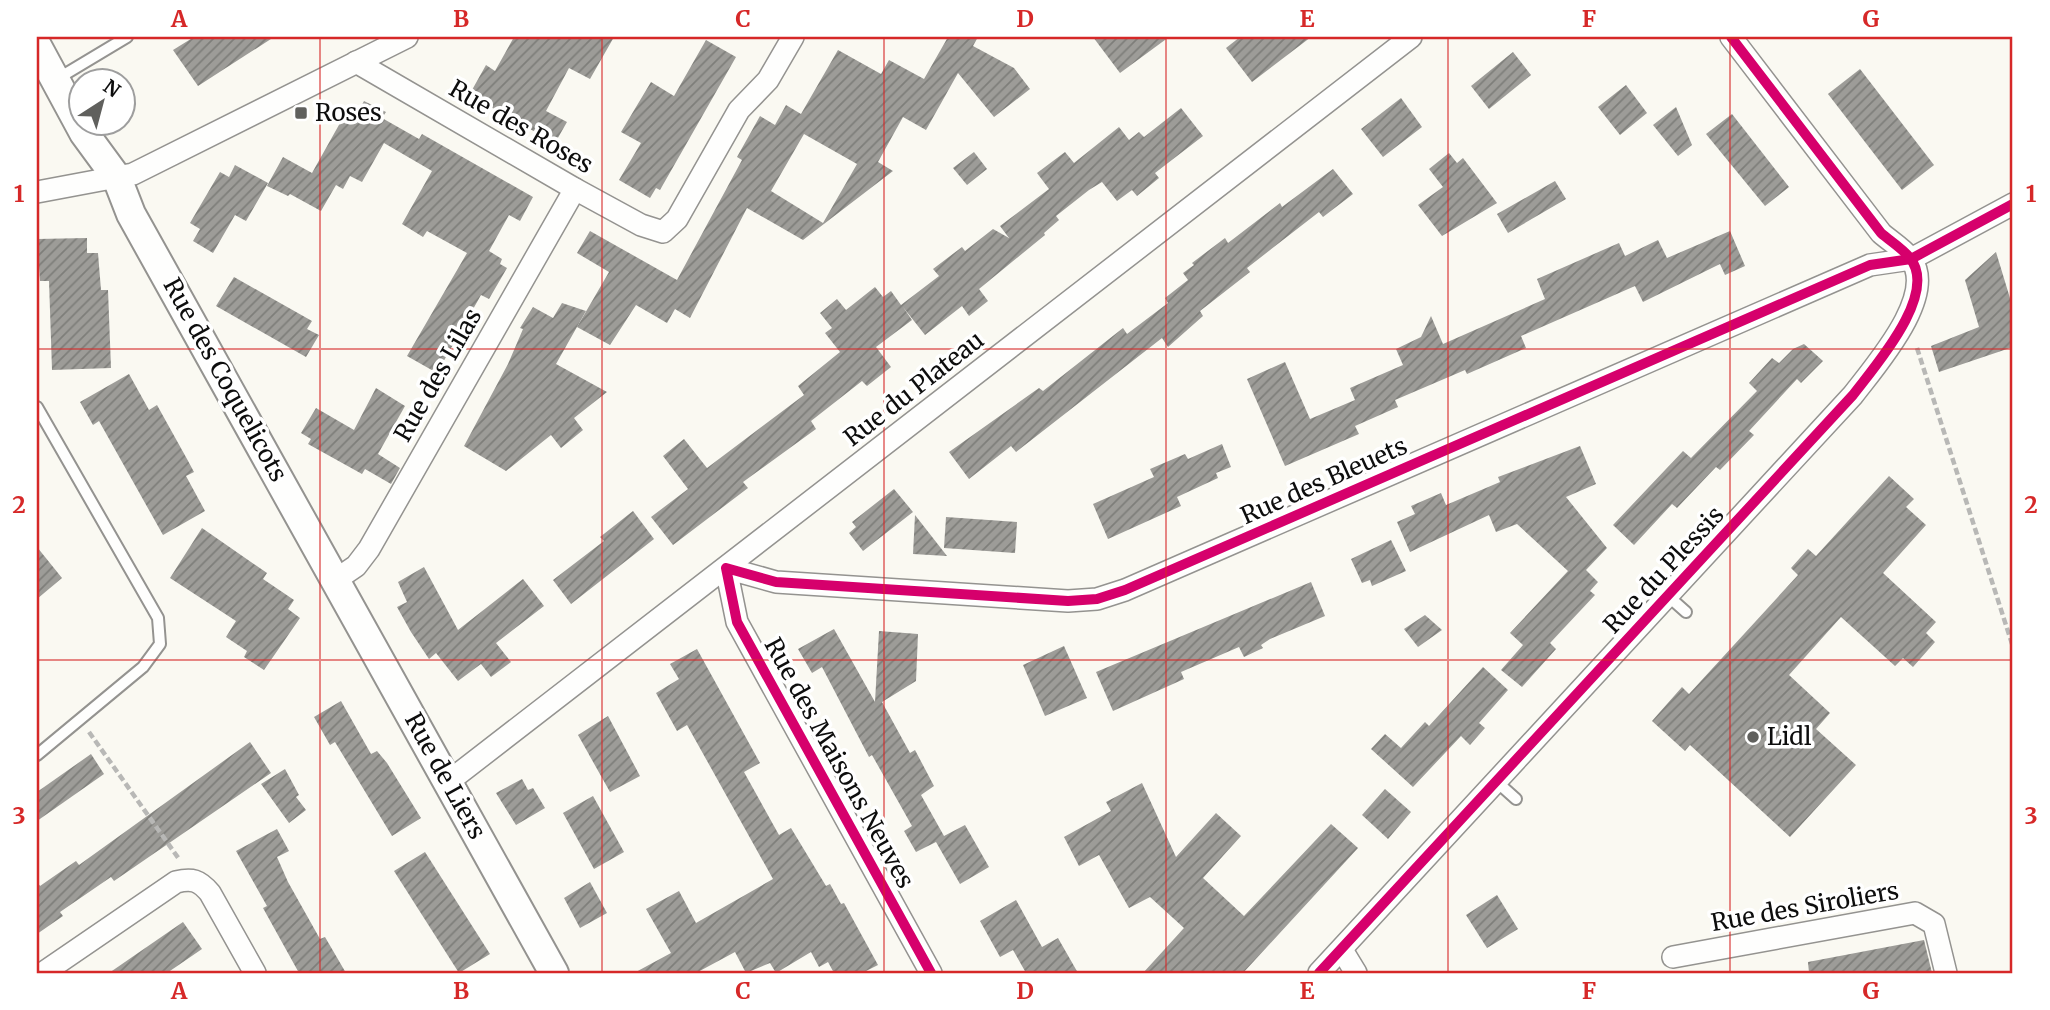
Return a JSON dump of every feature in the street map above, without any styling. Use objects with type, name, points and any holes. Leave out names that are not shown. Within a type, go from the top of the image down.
[{"type":"street","points":[[37,192],[117,178],[143,169],[407,37]]},
{"type":"street","name":"Rue des Roses","points":[[356,62],[575,189],[641,225],[663,232],[677,219],[739,110],[768,80],[793,37]]},
{"type":"street","name":"Rue du Plateau","points":[[448,782],[1411,37]]},
{"type":"street","points":[[1731,37],[1881,233],[1911,259],[2013,204]]},
{"type":"street","name":"Rue des Coquelicots","points":[[37,46],[85,133],[117,178],[131,214],[337,579]]},
{"type":"street","name":"Rue des Lilas","points":[[337,579],[356,566],[369,549],[575,189]]},
{"type":"street","name":"Rue des Bleuets","points":[[726,568],[776,582],[1068,601],[1097,599],[1137,585],[1870,265],[1911,259]]},
{"type":"street","name":"Rue du Plessis","points":[[1319,973],[1853,395],[1898,331],[1917,298],[1918,279],[1911,259]]},
{"type":"street","name":"Rue des Maisons Neuves","points":[[726,568],[737,622],[932,973]]},
{"type":"street","name":"Rue de Liers","points":[[337,579],[554,973]]},
{"type":"street","points":[[43,973],[176,882],[190,878],[202,883],[210,893],[255,973]]},
{"type":"street","name":"Rue des Siroliers","points":[[1673,957],[1915,913],[1934,924],[1946,973]]},
{"type":"street","points":[[1342,950],[1356,973]]},
{"type":"lane","points":[[55,80],[127,37]]},
{"type":"lane","points":[[37,407],[158,618],[160,644],[143,667],[37,755]]},
{"type":"lane","points":[[1668,596],[1686,612]]},
{"type":"lane","points":[[1497,782],[1516,799]]},
{"type":"path","points":[[1898,331],[1915,341],[2013,647]]},
{"type":"path","points":[[80,719],[172,847],[190,878]]},
{"type":"building","points":[[194,37],[274,37],[198,86],[173,50]]},
{"type":"building","points":[[514,37],[614,37],[590,79],[569,68],[546,111],[567,122],[555,143],[480,101],[482,97],[472,90],[486,65],[495,71]]},
{"type":"building","points":[[948,37],[978,37],[973,46],[1014,68],[1030,89],[994,117],[958,73],[926,130],[903,117],[878,162],[893,171],[803,240],[747,208],[690,318],[675,309],[667,323],[636,305],[610,345],[577,327],[609,272],[577,253],[590,231],[677,280],[742,160],[737,157],[760,116],[775,125],[786,105],[801,114],[838,50],[881,74],[889,60],[924,79]],"holes":[[[804,134],[857,164],[823,223],[771,191]]]},
{"type":"building","points":[[1093,37],[1169,37],[1120,73]]},
{"type":"building","points":[[1240,37],[1311,37],[1252,82],[1226,48]]},
{"type":"building","points":[[706,40],[736,57],[660,190],[656,188],[650,198],[619,180],[641,143],[621,132],[651,82],[674,96]]},
{"type":"building","points":[[1513,52],[1531,75],[1489,109],[1471,86]]},
{"type":"building","points":[[1860,69],[1934,165],[1902,190],[1828,94]]},
{"type":"building","points":[[1626,85],[1647,113],[1620,135],[1598,107]]},
{"type":"building","points":[[1401,98],[1422,127],[1383,157],[1361,129]]},
{"type":"building","points":[[364,101],[386,112],[382,118],[419,139],[422,134],[533,197],[520,221],[509,215],[489,251],[502,259],[500,264],[507,268],[489,299],[481,295],[437,373],[407,356],[467,253],[427,231],[423,237],[402,224],[432,171],[384,143],[362,182],[350,176],[343,189],[336,185],[321,211],[290,194],[288,196],[267,186],[283,157],[312,173],[349,107],[358,112]]},
{"type":"building","points":[[1676,107],[1692,145],[1678,156],[1653,125]]},
{"type":"building","points":[[1181,108],[1203,136],[1155,173],[1159,178],[1137,196],[1132,190],[1117,201],[1102,182],[1089,190],[1056,216],[1059,220],[1045,235],[979,289],[988,301],[969,316],[962,306],[925,335],[903,307],[912,320],[876,347],[891,367],[867,386],[862,381],[811,421],[816,429],[743,482],[748,488],[673,545],[651,517],[688,489],[663,456],[684,439],[707,468],[804,395],[798,386],[840,352],[825,333],[832,328],[820,313],[837,299],[846,310],[875,287],[883,297],[891,291],[901,305],[939,276],[933,269],[962,247],[965,251],[993,229],[1009,238],[1000,226],[1049,189],[1037,173],[1065,152],[1074,163],[1119,127],[1129,140],[1139,132],[1144,137]]},
{"type":"building","points":[[1732,114],[1789,187],[1765,206],[1706,134]]},
{"type":"building","points":[[974,152],[987,169],[967,185],[953,168]]},
{"type":"building","points":[[1449,153],[1457,163],[1463,158],[1497,203],[1442,236],[1418,205],[1443,187],[1429,169]]},
{"type":"building","points":[[235,165],[268,183],[246,221],[235,215],[213,253],[193,241],[200,229],[190,223],[220,172],[229,177]]},
{"type":"building","points":[[1333,169],[1353,194],[1323,217],[1319,212],[1247,268],[1250,272],[1200,311],[1203,316],[1168,347],[1162,338],[1016,452],[1011,446],[969,479],[949,452],[1039,388],[1043,391],[1123,328],[1127,334],[1168,303],[1165,298],[1188,280],[1183,273],[1194,265],[1192,263],[1225,238],[1228,243],[1280,203],[1282,207]]},
{"type":"building","points":[[1555,181],[1566,199],[1508,233],[1497,214]]},
{"type":"building","points":[[1730,231],[1745,266],[1725,275],[1720,264],[1643,302],[1635,286],[1521,336],[1526,348],[1467,374],[1465,370],[1395,400],[1398,407],[1355,426],[1359,434],[1285,466],[1247,379],[1285,362],[1310,419],[1355,400],[1350,388],[1403,365],[1396,349],[1421,337],[1431,316],[1443,344],[1545,299],[1537,279],[1619,243],[1625,256],[1658,240],[1667,258]]},
{"type":"building","points":[[87,238],[87,253],[98,253],[101,290],[108,290],[111,368],[52,370],[49,281],[40,281],[37,239]]},
{"type":"building","points":[[1996,252],[2013,308],[2013,347],[1939,372],[1931,346],[1979,327],[1965,280]]},
{"type":"building","points":[[234,277],[312,321],[307,329],[319,335],[306,357],[216,306]]},
{"type":"building","points":[[562,303],[586,311],[556,364],[607,392],[574,418],[583,430],[561,448],[551,435],[506,471],[464,446],[508,364],[523,329],[520,328],[533,307],[553,318]]},
{"type":"building","points":[[1804,344],[1823,361],[1801,383],[1797,379],[1749,431],[1754,435],[1720,470],[1716,467],[1677,508],[1672,504],[1634,545],[1613,525],[1683,451],[1691,458],[1757,391],[1749,383],[1772,358],[1779,363],[1793,349]]},
{"type":"building","points":[[129,374],[149,410],[157,405],[187,459],[194,472],[186,476],[205,511],[163,535],[99,421],[93,425],[80,402]]},
{"type":"building","points":[[376,388],[405,406],[378,454],[400,468],[391,484],[365,469],[362,474],[308,444],[311,439],[301,433],[316,408],[354,430]]},
{"type":"building","points":[[1222,444],[1231,467],[1216,473],[1218,478],[1177,497],[1181,506],[1108,539],[1093,504],[1154,477],[1150,469],[1185,454],[1188,459]]},
{"type":"building","points":[[1580,446],[1596,484],[1566,497],[1607,548],[1586,570],[1598,582],[1590,591],[1595,595],[1550,643],[1556,649],[1522,687],[1501,670],[1523,645],[1510,633],[1568,571],[1517,524],[1496,532],[1489,515],[1410,552],[1397,522],[1415,514],[1411,506],[1441,493],[1446,505],[1500,482],[1498,477]]},
{"type":"building","points":[[1889,476],[1914,499],[1906,507],[1926,525],[1883,573],[1936,622],[1926,633],[1935,642],[1913,667],[1903,658],[1895,666],[1841,617],[1789,675],[1830,713],[1816,729],[1856,765],[1790,837],[1690,745],[1685,751],[1652,721],[1682,687],[1689,694],[1798,575],[1791,568],[1808,549],[1816,556]]},
{"type":"building","points":[[894,489],[913,512],[863,551],[849,533],[856,527],[852,522]]},
{"type":"building","points":[[633,511],[654,539],[571,604],[553,580],[604,541],[600,537]]},
{"type":"building","points":[[915,515],[947,556],[913,554]]},
{"type":"building","points":[[946,517],[1017,522],[1015,553],[944,548]]},
{"type":"building","points":[[202,528],[267,573],[263,579],[294,600],[288,609],[300,618],[264,670],[244,657],[247,651],[226,637],[236,621],[170,578]]},
{"type":"building","points":[[1391,540],[1406,571],[1372,586],[1370,580],[1362,583],[1351,559]]},
{"type":"building","points":[[37,547],[62,578],[37,599]]},
{"type":"building","points":[[424,567],[458,630],[523,579],[544,606],[496,643],[511,662],[491,677],[481,664],[458,681],[436,653],[429,659],[397,607],[407,602],[398,582]]},
{"type":"building","points":[[1311,582],[1325,616],[1270,639],[1261,645],[1263,648],[1244,657],[1239,647],[1181,672],[1184,679],[1113,711],[1096,672]]},
{"type":"building","points":[[1425,615],[1442,630],[1418,647],[1404,629]]},
{"type":"building","points":[[834,629],[875,702],[879,631],[918,634],[916,681],[882,702],[910,753],[915,750],[934,786],[921,795],[944,836],[965,825],[989,867],[960,884],[936,842],[916,852],[904,831],[912,826],[872,755],[869,757],[822,667],[812,673],[798,649]]},
{"type":"building","points":[[1064,646],[1087,698],[1045,716],[1023,665]]},
{"type":"building","points":[[697,649],[760,763],[744,772],[779,835],[791,828],[826,886],[830,884],[841,904],[844,903],[878,965],[862,973],[834,973],[828,962],[819,967],[811,952],[776,973],[770,963],[746,973],[735,952],[696,973],[634,973],[671,953],[646,909],[679,891],[696,923],[773,879],[687,725],[677,731],[656,693],[679,679],[670,664]]},
{"type":"building","points":[[1483,667],[1508,690],[1479,723],[1485,728],[1470,745],[1461,736],[1413,787],[1371,749],[1385,734],[1401,748],[1425,722],[1429,726]]},
{"type":"building","points":[[341,701],[371,754],[377,751],[387,763],[421,818],[392,836],[335,742],[330,745],[314,717]]},
{"type":"building","points":[[608,716],[640,776],[610,792],[578,735]]},
{"type":"building","points":[[250,742],[271,773],[114,881],[111,877],[60,912],[63,916],[37,934],[37,882],[40,886],[76,861],[79,865]]},
{"type":"building","points":[[91,754],[104,774],[37,821],[37,792]]},
{"type":"building","points":[[285,769],[299,795],[296,797],[306,810],[289,823],[261,784]]},
{"type":"building","points":[[522,779],[528,790],[533,788],[545,808],[516,825],[496,793]]},
{"type":"building","points":[[1142,783],[1176,857],[1216,813],[1241,836],[1203,878],[1244,916],[1331,824],[1358,848],[1243,973],[1143,973],[1184,928],[1150,897],[1129,908],[1099,855],[1079,866],[1064,837],[1111,811],[1106,802]]},
{"type":"building","points":[[1385,789],[1411,812],[1388,839],[1362,815]]},
{"type":"building","points":[[593,796],[624,852],[594,869],[563,813]]},
{"type":"building","points":[[277,829],[289,851],[277,857],[288,882],[320,939],[325,937],[346,973],[299,973],[263,908],[267,906],[236,851]]},
{"type":"building","points":[[425,852],[490,954],[459,973],[394,871]]},
{"type":"building","points":[[590,882],[607,913],[580,928],[564,898]]},
{"type":"building","points":[[1497,895],[1518,929],[1487,948],[1466,915]]},
{"type":"building","points":[[1016,900],[1042,947],[1058,938],[1078,973],[1026,973],[1013,950],[1000,957],[980,921]]},
{"type":"building","points":[[183,922],[202,949],[167,973],[109,973]]},
{"type":"building","points":[[1924,940],[1932,973],[1809,973],[1808,962]]},
{"type":"cycle path","points":[[1319,973],[1853,395],[1901,329],[1911,310],[1917,273],[1910,258],[1881,233],[1731,37]]},
{"type":"cycle path","points":[[931,973],[737,622],[726,568],[776,582],[1068,601],[1097,599],[1125,590],[1870,265],[1911,259],[2013,204]]},
{"type":"place","name":"Roses","points":[[301,113]]},
{"type":"place","name":"Lidl","points":[[1753,737]]}]
